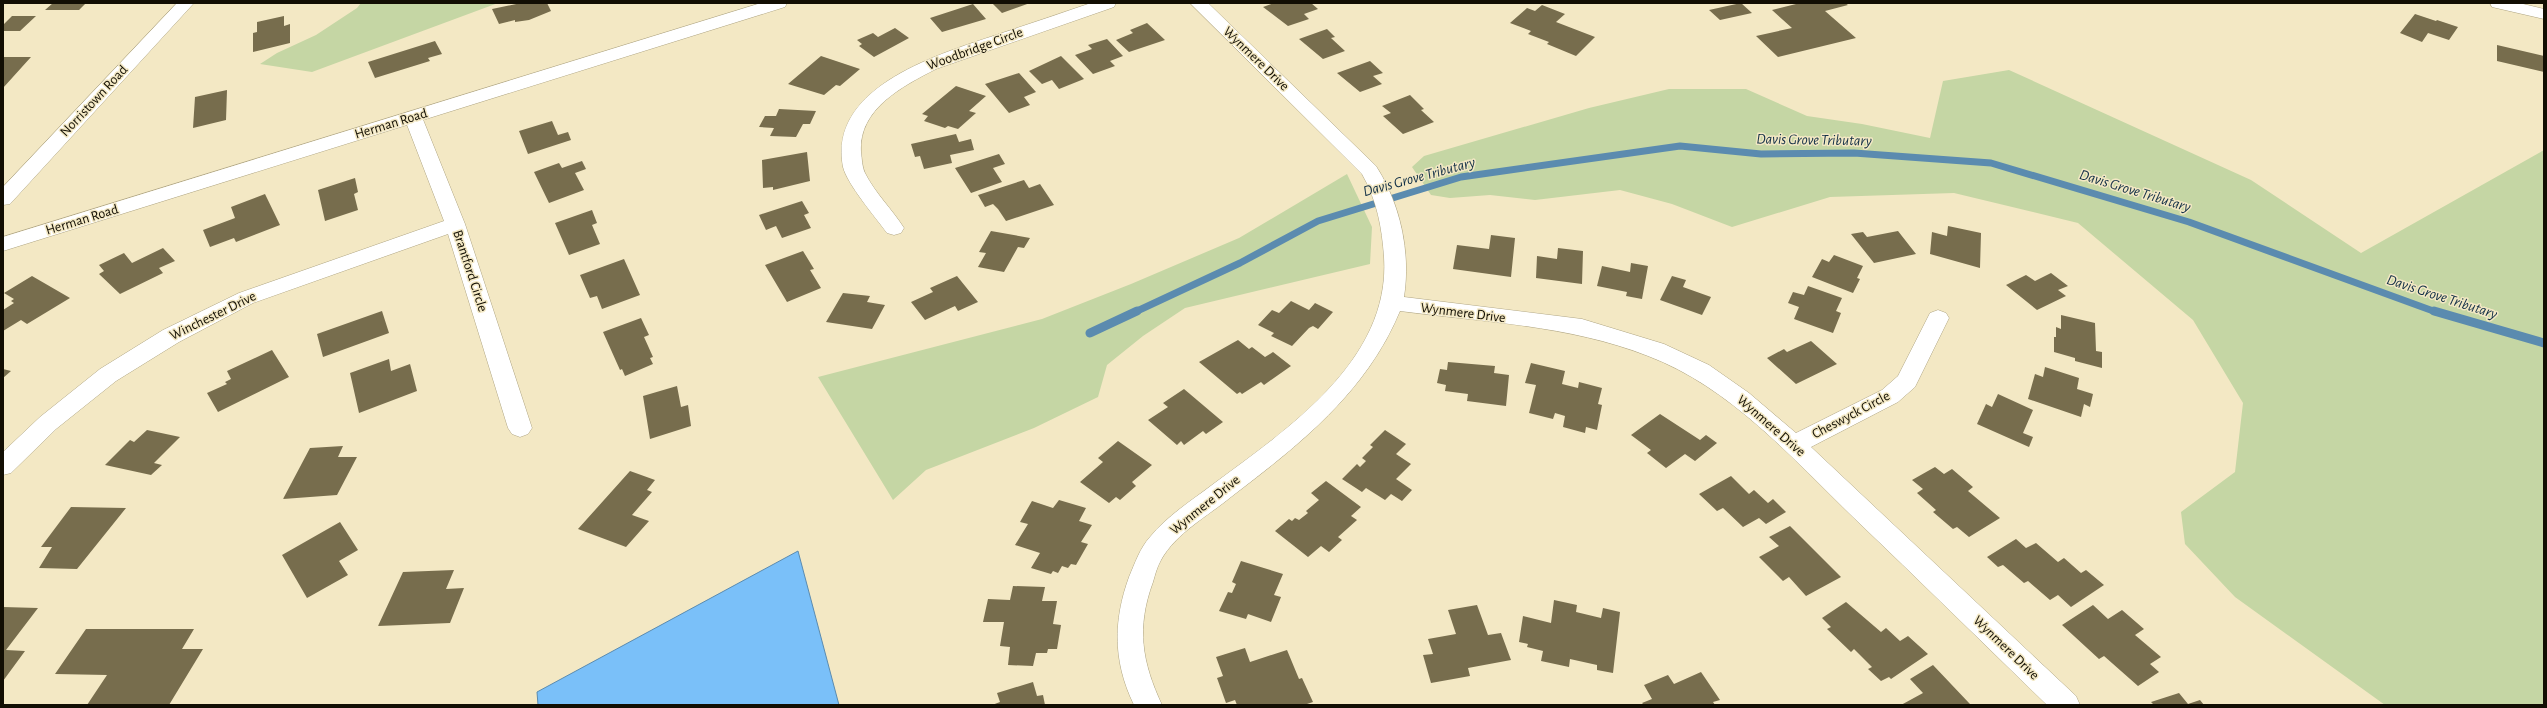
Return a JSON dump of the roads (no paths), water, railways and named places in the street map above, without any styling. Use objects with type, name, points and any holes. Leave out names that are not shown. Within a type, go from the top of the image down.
[{"type":"street","name":"Norristown Road","points":[[3,199],[186,3]]},
{"type":"street","name":"Herman Road","points":[[3,244],[779,3]]},
{"type":"street","name":"Woodbridge Circle","points":[[894,228],[854,169],[851,151],[852,136],[860,119],[871,104],[900,80],[934,62],[1108,3]]},
{"type":"street","name":"Wynmere Drive","points":[[1148,705],[1135,678],[1129,650],[1128,623],[1133,599],[1152,553],[1180,524],[1272,452],[1326,405],[1372,348],[1393,303],[1394,248],[1386,200],[1363,164],[1198,3]]},
{"type":"street","points":[[2498,3],[2544,14]]},
{"type":"street","name":"Brantford Circle","points":[[413,117],[455,224],[520,428]]},
{"type":"street","name":"Winchester Drive","points":[[3,466],[48,423],[108,375],[171,336],[246,298],[455,224]]},
{"type":"street","name":"Wynmere Drive","points":[[1393,303],[1582,327],[1656,350],[1711,378],[1741,399],[1794,445],[2066,705]]},
{"type":"street","name":"Cheswyck Circle","points":[[1794,445],[1890,396],[1907,381],[1938,318]]},
{"type":"water","points":[[798,551],[839,705],[538,705],[537,692]]},
{"type":"waterway","name":"Davis Grove Tributary","points":[[1135,312],[1240,263],[1318,221],[1461,177],[1680,146],[1761,154],[1854,153],[1991,163],[2189,222],[2436,312]]},
{"type":"waterway","name":"Davis Grove Tributary","points":[[1090,333],[1137,311]]},
{"type":"waterway","name":"Davis Grove Tributary","points":[[2434,311],[2544,343]]}]
